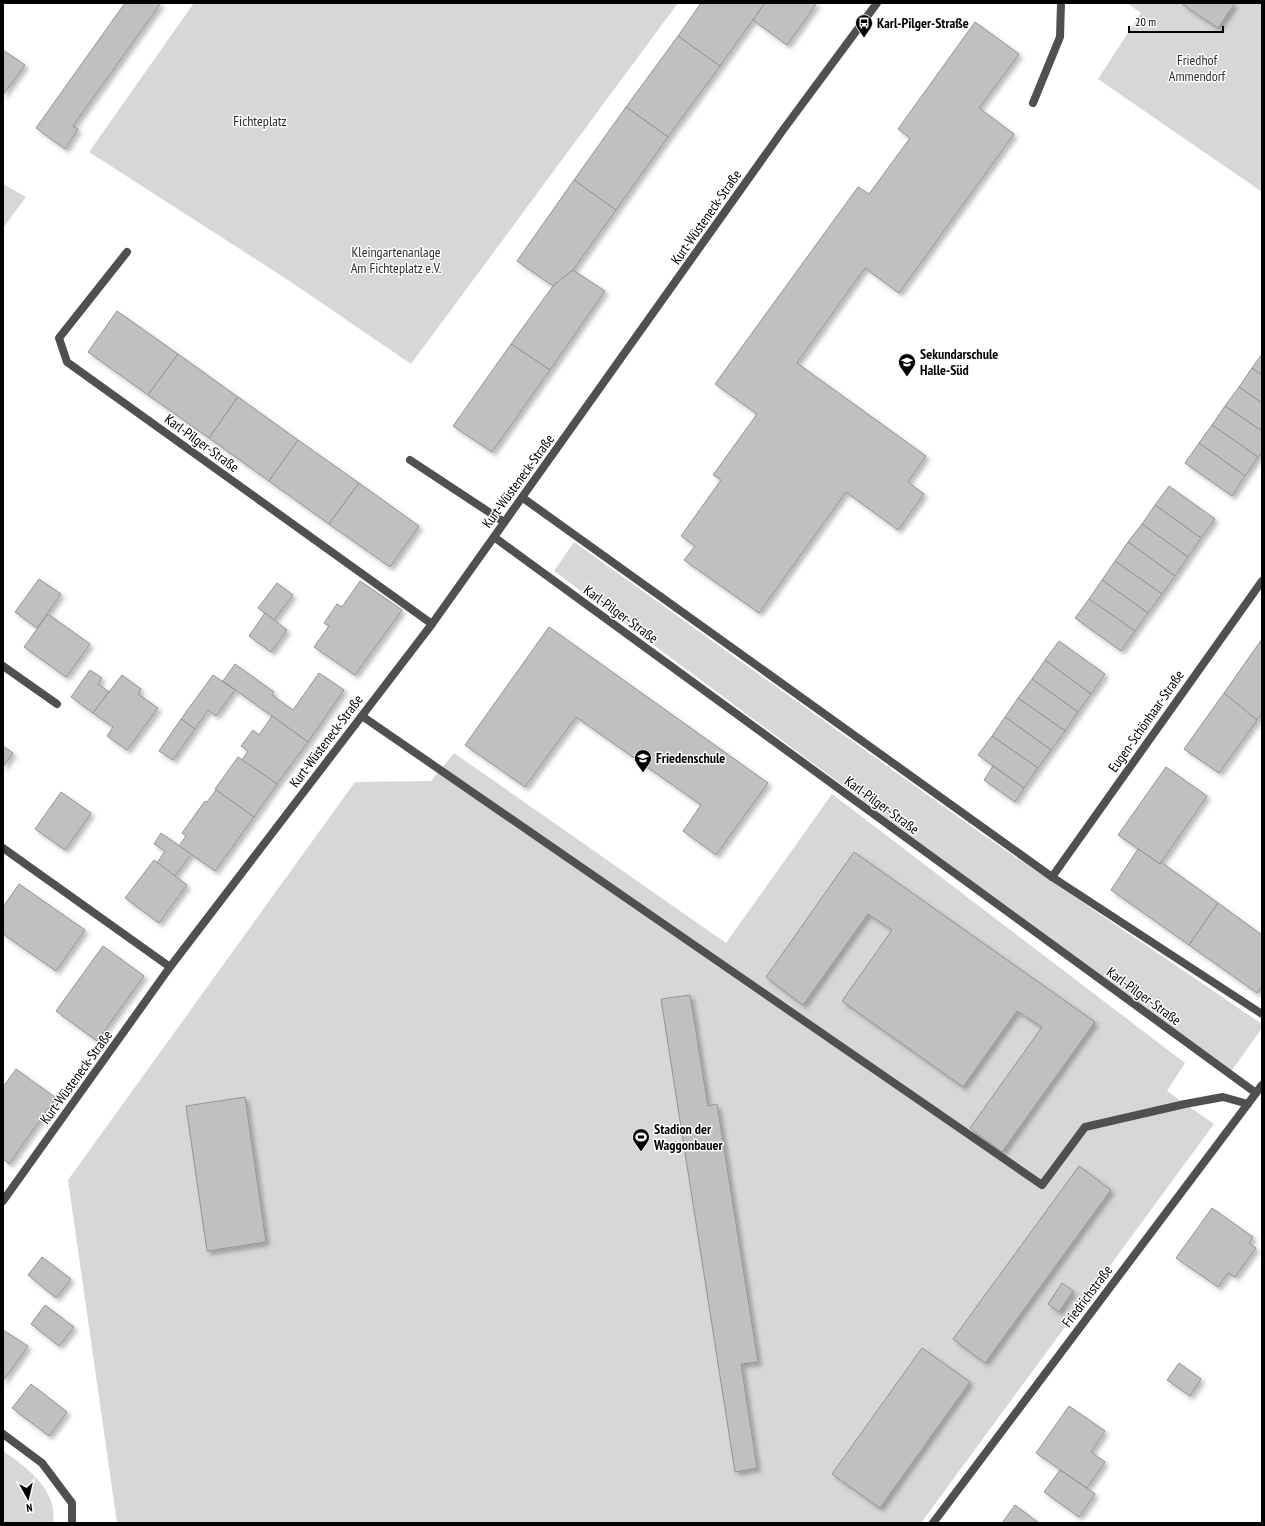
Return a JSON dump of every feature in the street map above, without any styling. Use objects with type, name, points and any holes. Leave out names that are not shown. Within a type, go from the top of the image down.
[{"type":"street","name":"Kurt-Wüsteneck-Straße","points":[[3,1201],[170,967],[432,624],[783,130],[877,3]]},
{"type":"street","points":[[1033,104],[1060,37],[1061,3]]},
{"type":"street","name":"Karl-Pilger-Straße","points":[[127,252],[59,338],[68,362],[432,624]]},
{"type":"street","points":[[410,460],[504,522]]},
{"type":"street","points":[[522,498],[1052,877],[1262,1014]]},
{"type":"street","name":"Karl-Pilger-Straße","points":[[494,537],[1256,1093]]},
{"type":"street","name":"Eugen-Schönhaar-Straße","points":[[1052,877],[1262,581]]},
{"type":"street","points":[[3,666],[57,704]]},
{"type":"street","points":[[362,716],[1042,1185],[1085,1127],[1185,1104],[1223,1097],[1248,1104]]},
{"type":"street","points":[[3,848],[170,967]]},
{"type":"street","name":"Friedrichstraße","points":[[933,1523],[1262,1084]]},
{"type":"street","points":[[3,1434],[42,1462],[72,1503],[72,1523]]},
{"type":"green space","points":[[194,3],[678,3],[411,364],[288,280],[89,152]]},
{"type":"green space","name":"Friedhof Ammendorf","points":[[1127,3],[1262,3],[1262,192],[1098,79],[1141,13]]},
{"type":"green space","points":[[3,184],[26,197],[3,228]]},
{"type":"green space","points":[[574,542],[989,839],[1262,1024],[1262,1028],[1230,1073],[554,571]]},
{"type":"green space","name":"Stadion der Waggonbauer","points":[[454,753],[726,943],[832,794],[1185,1063],[1167,1091],[1214,1124],[921,1523],[117,1523],[68,1180],[355,782],[431,781]]},
{"type":"green space","points":[[3,1451],[31,1473],[43,1486],[52,1504],[54,1523],[3,1523]]},
{"type":"building","points":[[125,3],[161,3],[73,126],[78,129],[65,149],[36,128]]},
{"type":"building","points":[[701,3],[765,3],[720,66],[678,36]]},
{"type":"building","points":[[765,3],[817,3],[787,45],[753,20]]},
{"type":"building","points":[[1235,3],[1218,28],[1182,4]]},
{"type":"building","points":[[975,22],[1019,54],[979,108],[1014,134],[899,293],[865,268],[797,363],[926,456],[908,482],[924,494],[898,530],[846,492],[759,613],[684,560],[695,546],[681,536],[721,480],[713,475],[757,414],[715,384],[858,187],[869,194],[910,138],[898,129]]},
{"type":"building","points":[[678,36],[720,66],[668,137],[626,107]]},
{"type":"building","points":[[3,50],[25,65],[3,95]]},
{"type":"building","points":[[626,107],[668,137],[616,210],[574,180]]},
{"type":"building","points":[[574,180],[616,210],[573,270],[553,286],[517,261]]},
{"type":"building","points":[[573,270],[605,291],[550,370],[511,344],[553,286]]},
{"type":"building","points":[[117,311],[178,354],[148,395],[88,352]]},
{"type":"building","points":[[511,344],[550,370],[492,452],[453,426]]},
{"type":"building","points":[[178,354],[238,397],[209,438],[148,395]]},
{"type":"building","points":[[1262,354],[1262,375],[1252,368]]},
{"type":"building","points":[[1252,368],[1262,375],[1262,403],[1239,387]]},
{"type":"building","points":[[1239,387],[1262,403],[1262,431],[1225,406]]},
{"type":"building","points":[[238,397],[298,440],[269,481],[209,438]]},
{"type":"building","points":[[1225,406],[1262,431],[1262,452],[1258,457],[1212,425]]},
{"type":"building","points":[[1212,425],[1258,457],[1245,476],[1199,443]]},
{"type":"building","points":[[298,440],[359,483],[329,524],[269,481]]},
{"type":"building","points":[[1199,443],[1245,476],[1232,496],[1185,463]]},
{"type":"building","points":[[359,483],[419,526],[390,567],[329,524]]},
{"type":"building","points":[[1169,486],[1215,519],[1201,538],[1155,505]]},
{"type":"building","points":[[1155,505],[1201,538],[1188,557],[1142,524]]},
{"type":"building","points":[[1142,524],[1188,557],[1175,576],[1128,542]]},
{"type":"building","points":[[1128,542],[1175,576],[1162,594],[1115,561]]},
{"type":"building","points":[[1115,561],[1162,594],[1148,613],[1102,580]]},
{"type":"building","points":[[39,579],[61,594],[37,628],[15,612]]},
{"type":"building","points":[[1102,580],[1148,613],[1135,631],[1089,599]]},
{"type":"building","points":[[360,581],[402,610],[355,675],[314,647],[329,626],[324,623],[337,604],[342,607]]},
{"type":"building","points":[[277,583],[293,595],[274,620],[258,608]]},
{"type":"building","points":[[1089,599],[1135,631],[1121,651],[1075,618]]},
{"type":"building","points":[[265,613],[287,630],[271,652],[249,636]]},
{"type":"building","points":[[48,614],[90,644],[66,677],[24,647]]},
{"type":"building","points":[[549,627],[768,783],[716,855],[683,831],[701,805],[576,717],[525,787],[465,745]]},
{"type":"building","points":[[1262,639],[1262,713],[1257,720],[1224,693]]},
{"type":"building","points":[[1059,641],[1105,674],[1091,694],[1045,660]]},
{"type":"building","points":[[1045,660],[1091,694],[1078,712],[1032,679]]},
{"type":"building","points":[[235,664],[274,692],[272,695],[293,710],[319,673],[344,690],[308,742],[223,681]]},
{"type":"building","points":[[90,670],[102,678],[98,684],[109,692],[93,713],[71,697]]},
{"type":"building","points":[[122,675],[141,689],[138,694],[158,708],[127,750],[107,736],[113,727],[93,713]]},
{"type":"building","points":[[213,675],[235,690],[216,716],[208,710],[195,729],[181,719]]},
{"type":"building","points":[[1032,679],[1078,712],[1065,731],[1018,698]]},
{"type":"building","points":[[1224,693],[1257,720],[1219,773],[1184,749]]},
{"type":"building","points":[[1018,698],[1065,731],[1051,750],[1005,717]]},
{"type":"building","points":[[272,716],[308,742],[277,784],[242,760],[248,751],[241,746],[253,730],[259,735]]},
{"type":"building","points":[[1005,717],[1051,750],[1038,768],[992,736]]},
{"type":"building","points":[[181,719],[195,729],[173,760],[159,751]]},
{"type":"building","points":[[992,736],[1038,768],[1024,788],[978,755]]},
{"type":"building","points":[[3,746],[13,753],[3,767]]},
{"type":"building","points":[[238,757],[277,784],[254,817],[215,789]]},
{"type":"building","points":[[993,766],[1024,788],[1015,802],[984,780]]},
{"type":"building","points":[[1166,767],[1207,796],[1160,864],[1118,835]]},
{"type":"building","points":[[216,790],[254,817],[215,871],[179,846],[186,836],[182,833],[205,801],[207,802]]},
{"type":"building","points":[[61,792],[91,813],[65,850],[35,829]]},
{"type":"building","points":[[161,833],[191,854],[175,876],[157,863],[165,851],[154,844]]},
{"type":"building","points":[[1138,849],[1160,864],[1161,862],[1218,903],[1189,945],[1111,890]]},
{"type":"building","points":[[854,852],[1095,1022],[1002,1152],[970,1128],[1042,1027],[1017,1011],[963,1087],[842,1001],[892,930],[868,914],[803,1005],[766,977]]},
{"type":"building","points":[[154,860],[187,885],[159,923],[125,898]]},
{"type":"building","points":[[19,884],[85,930],[56,971],[3,934],[3,907]]},
{"type":"building","points":[[1218,903],[1262,935],[1262,986],[1257,993],[1189,945]]},
{"type":"building","points":[[103,946],[144,976],[97,1041],[56,1011]]},
{"type":"building","points":[[690,995],[708,1106],[717,1104],[758,1362],[741,1364],[757,1468],[735,1472],[661,999]]},
{"type":"building","points":[[16,1069],[56,1098],[9,1164],[3,1159],[3,1087]]},
{"type":"building","points":[[245,1097],[266,1242],[207,1251],[186,1106]]},
{"type":"building","points":[[1079,1166],[1111,1190],[985,1363],[953,1339]]},
{"type":"building","points":[[1212,1208],[1253,1237],[1249,1243],[1256,1248],[1235,1277],[1228,1273],[1218,1287],[1176,1258]]},
{"type":"building","points":[[42,1257],[71,1279],[56,1298],[28,1275]]},
{"type":"building","points":[[1062,1283],[1073,1291],[1059,1312],[1048,1304]]},
{"type":"building","points":[[45,1305],[74,1327],[59,1346],[31,1324]]},
{"type":"building","points":[[3,1330],[28,1346],[3,1381]]},
{"type":"building","points":[[922,1348],[970,1382],[880,1508],[832,1474]]},
{"type":"building","points":[[1179,1363],[1201,1379],[1190,1396],[1167,1380]]},
{"type":"building","points":[[31,1384],[67,1412],[49,1436],[12,1408]]},
{"type":"building","points":[[1069,1406],[1105,1431],[1091,1452],[1105,1462],[1087,1488],[1036,1453]]},
{"type":"building","points":[[1060,1470],[1095,1494],[1079,1517],[1044,1492]]},
{"type":"building","points":[[1015,1505],[1039,1523],[1002,1523]]},
{"type":"place","name":"Karl-Pilger-Straße","points":[[864,38]]},
{"type":"place","name":"Sekundarschule Halle-Süd","points":[[907,377]]},
{"type":"place","name":"Friedenschule","points":[[643,773]]},
{"type":"place","name":"Stadion der Waggonbauer","points":[[641,1152]]},
{"type":"park label","name":"Fichteplatz","points":[[260,121]]},
{"type":"park label","name":"Kleingartenanlage Am Fichteplatz e.V.","points":[[396,260]]}]
